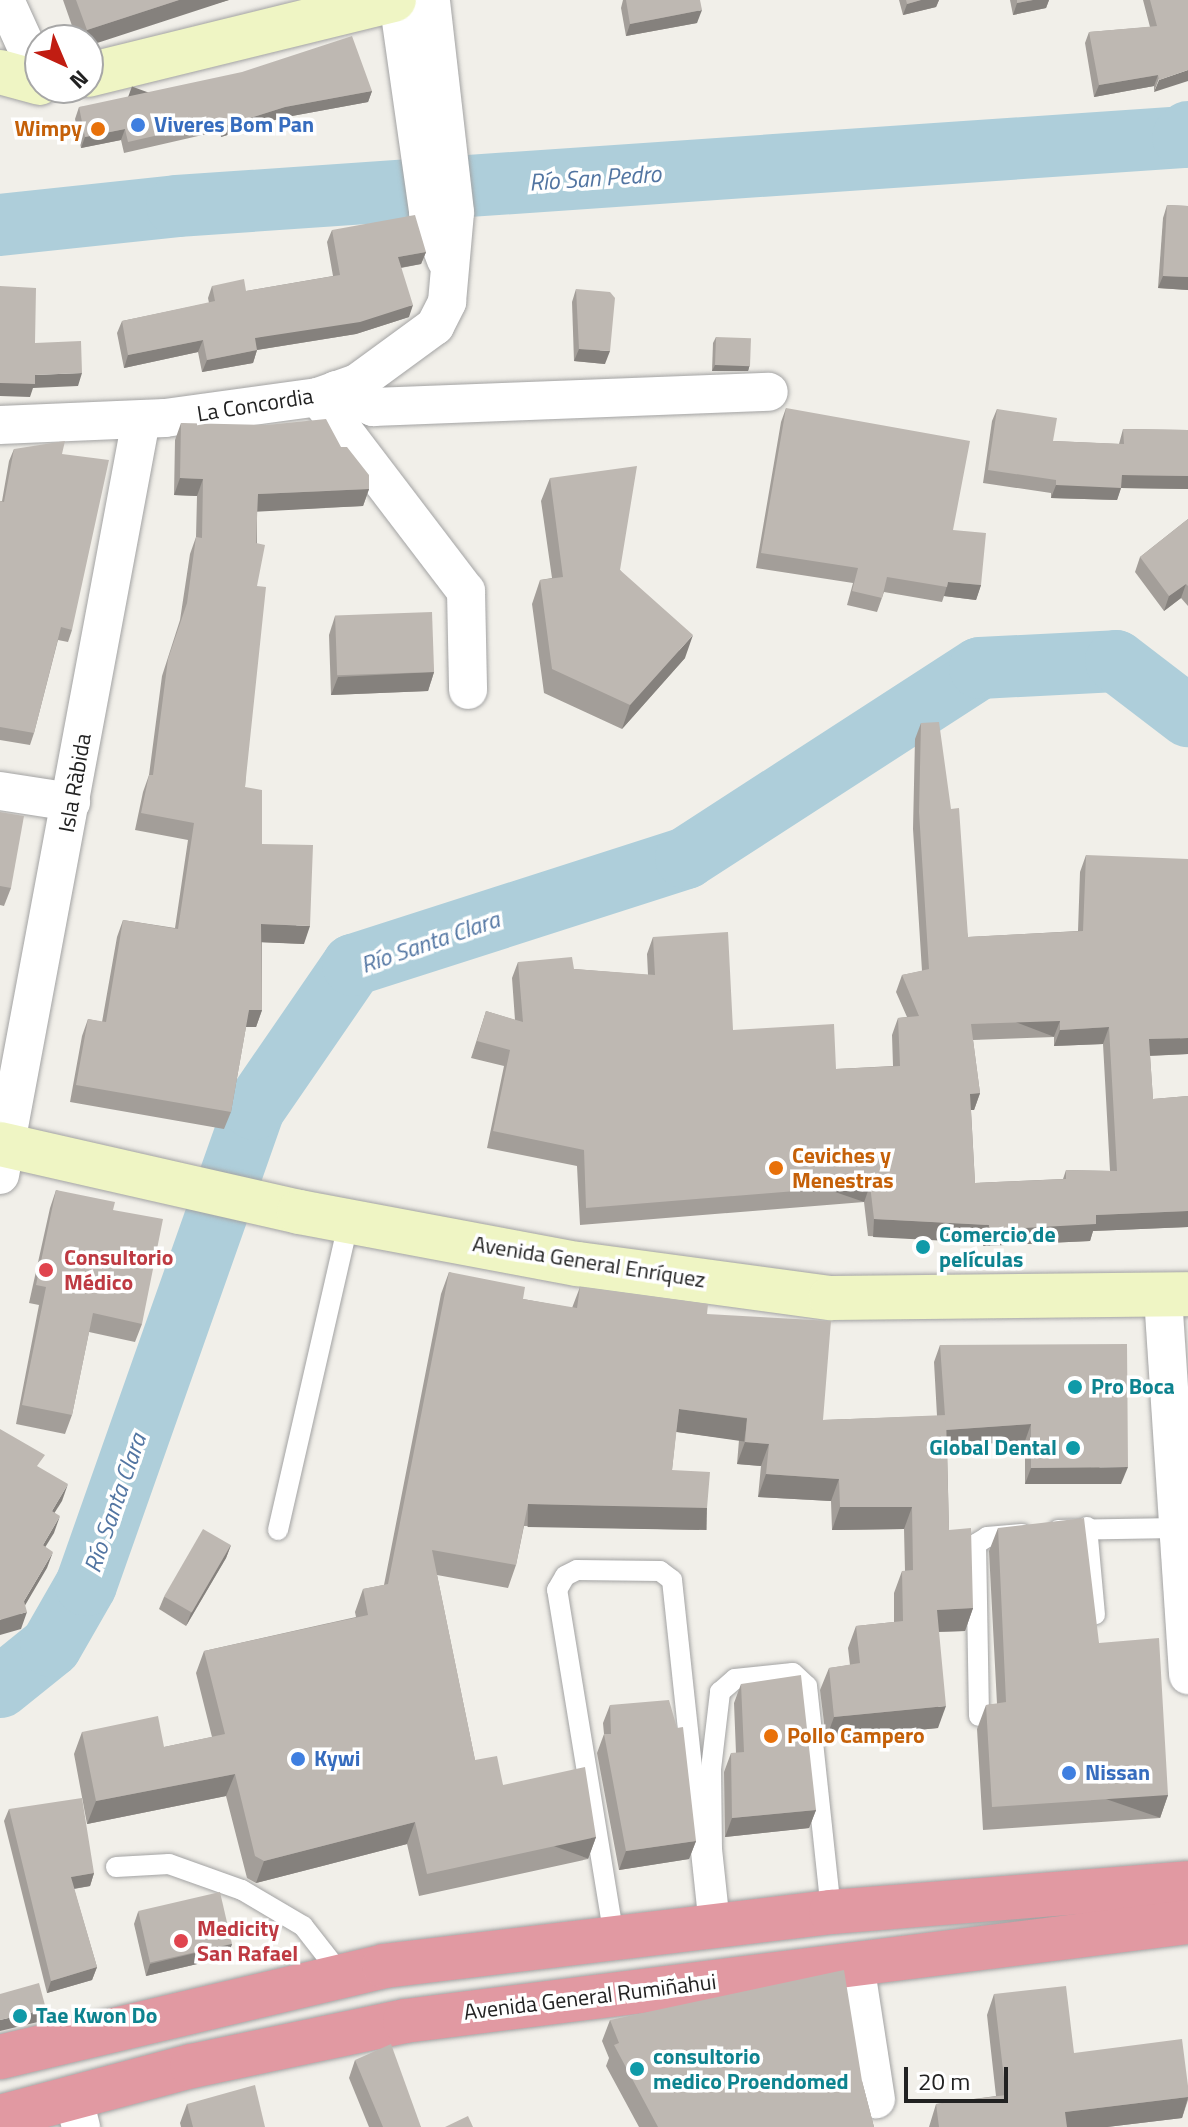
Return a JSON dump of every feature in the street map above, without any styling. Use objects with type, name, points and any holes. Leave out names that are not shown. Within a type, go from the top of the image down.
[{"type":"highway","points":[[0,2057],[398,1964],[831,1912],[1188,1883]]},
{"type":"highway","name":"Avenida General Rumiñahui","points":[[0,2117],[78,2113],[192,2066],[405,2021],[1188,1922]]},
{"type":"main road","points":[[104,71],[396,0]]},
{"type":"main road","points":[[0,72],[24,79]]},
{"type":"main road","points":[[0,95],[24,88]]},
{"type":"main road","name":"Avenida General Enríquez","points":[[3,1155],[177,1181],[299,1212],[578,1264],[831,1298],[1175,1295]]},
{"type":"street","points":[[5,0],[24,42]]},
{"type":"street","name":"La Concordia","points":[[396,0],[422,59]]},
{"type":"street","name":"La Concordia","points":[[0,425],[141,420],[327,393],[392,361],[435,326],[447,302],[451,274],[422,59],[431,0]]},
{"type":"street","points":[[327,393],[373,407],[769,392]]},
{"type":"street","points":[[327,393],[466,591],[468,690]]},
{"type":"street","name":"Isla Ràbida","points":[[3,1155],[141,420]]},
{"type":"street","points":[[0,791],[71,802]]},
{"type":"street","points":[[1175,1295],[1177,1528],[1188,1675]]},
{"type":"street","points":[[855,1964],[876,2099]]},
{"type":"lane","points":[[278,1530],[349,1221]]},
{"type":"lane","points":[[979,1716],[976,1544],[987,1537],[1087,1527],[1177,1528]]},
{"type":"lane","points":[[1087,1527],[1097,1633]]},
{"type":"lane","points":[[614,1937],[557,1590],[565,1576],[577,1570],[660,1571],[672,1580],[715,1924]]},
{"type":"lane","points":[[715,1924],[711,1769],[720,1692],[735,1679],[793,1673],[807,1686],[831,1912]]},
{"type":"lane","points":[[116,1867],[169,1864],[242,1890],[303,1926],[342,1976]]},
{"type":"building","points":[[76,0],[179,0],[104,24],[85,24]]},
{"type":"building","points":[[626,0],[700,0],[702,10],[630,24]]},
{"type":"building","points":[[1150,0],[1188,0],[1188,70],[1159,80],[1158,75],[1099,85],[1089,32],[1157,26]]},
{"type":"building","points":[[352,36],[372,91],[285,107],[225,126],[224,120],[128,142],[125,129],[85,137],[79,107],[242,72]]},
{"type":"building","points":[[1167,205],[1188,206],[1188,277],[1163,276]]},
{"type":"building","points":[[415,215],[426,252],[398,257],[413,305],[360,322],[255,338],[257,350],[207,360],[203,340],[128,355],[122,321],[215,301],[212,286],[244,279],[246,291],[340,275],[332,230]]},
{"type":"building","points":[[0,286],[36,288],[35,343],[81,341],[82,373],[35,375],[35,384],[0,383]]},
{"type":"building","points":[[576,289],[610,292],[615,298],[610,351],[579,349]]},
{"type":"building","points":[[716,337],[751,338],[750,366],[715,365]]},
{"type":"building","points":[[786,408],[970,441],[953,530],[986,533],[981,585],[948,582],[947,587],[887,577],[882,598],[852,591],[858,568],[761,553]]},
{"type":"building","points":[[997,409],[1057,418],[1053,441],[1124,444],[1123,429],[1188,430],[1188,476],[1122,475],[1121,488],[1056,485],[1056,480],[988,470]]},
{"type":"building","points":[[326,419],[341,447],[347,447],[369,475],[369,489],[258,494],[256,543],[265,545],[257,586],[266,587],[245,787],[262,790],[262,844],[313,845],[310,926],[261,924],[262,1010],[249,1010],[231,1112],[76,1085],[88,1019],[106,1022],[123,920],[178,929],[194,823],[141,813],[149,775],[153,775],[168,659],[187,603],[196,537],[202,538],[203,479],[180,478],[181,423],[267,425]]},
{"type":"building","points":[[65,441],[62,454],[109,460],[72,630],[61,627],[34,733],[0,727],[0,501],[4,502],[14,449]]},
{"type":"building","points":[[637,466],[620,570],[693,635],[630,705],[552,669],[540,580],[563,577],[550,478]]},
{"type":"building","points":[[1188,519],[1188,586],[1186,584],[1169,596],[1140,557]]},
{"type":"building","points":[[432,612],[434,672],[337,675],[335,615]]},
{"type":"building","points":[[939,722],[951,809],[959,808],[968,937],[1083,931],[1086,855],[1188,859],[1188,1038],[1149,1039],[1153,1099],[1188,1096],[1188,1211],[1096,1215],[1096,1224],[989,1230],[989,1225],[874,1219],[870,1185],[586,1208],[584,1150],[493,1131],[510,1050],[477,1041],[486,1011],[523,1022],[518,962],[572,957],[574,969],[655,975],[653,937],[728,932],[733,1030],[834,1024],[836,1069],[900,1066],[898,1018],[919,1016],[902,975],[929,969],[919,812],[921,723]],"holes":[[[1060,1021],[1060,1030],[1109,1027],[1117,1171],[1066,1170],[1066,1179],[975,1183],[970,1094],[980,1093],[971,1024]]]},
{"type":"building","points":[[0,812],[24,816],[11,888],[0,886]]},
{"type":"building","points":[[56,1190],[115,1202],[113,1210],[163,1219],[142,1324],[93,1313],[72,1415],[22,1405],[46,1287],[36,1285]]},
{"type":"building","points":[[449,1272],[525,1287],[523,1299],[577,1308],[580,1287],[708,1304],[707,1314],[831,1321],[823,1420],[946,1415],[949,1530],[971,1528],[973,1608],[937,1610],[946,1706],[834,1717],[829,1668],[860,1663],[856,1626],[903,1621],[902,1571],[913,1570],[912,1507],[840,1507],[839,1479],[766,1474],[769,1444],[745,1442],[747,1418],[679,1409],[672,1470],[710,1472],[707,1508],[528,1504],[516,1565],[432,1550],[475,1760],[497,1756],[503,1785],[585,1767],[596,1837],[427,1874],[415,1822],[264,1861],[255,1856],[235,1774],[96,1801],[82,1732],[158,1716],[164,1747],[225,1734],[204,1651],[368,1615],[363,1589],[388,1584]]},
{"type":"building","points":[[1127,1344],[1128,1467],[1031,1468],[1031,1424],[946,1430],[940,1345]]},
{"type":"building","points":[[0,1429],[45,1455],[37,1466],[68,1484],[52,1511],[60,1516],[43,1545],[53,1552],[24,1601],[27,1612],[0,1620]]},
{"type":"building","points":[[1084,1518],[1099,1643],[1159,1638],[1168,1795],[992,1807],[986,1705],[1006,1702],[998,1528]]},
{"type":"building","points":[[203,1529],[231,1545],[192,1613],[164,1597]]},
{"type":"building","name":"Pollo Campero","points":[[801,1675],[816,1810],[732,1818],[731,1753],[744,1752],[741,1684]]},
{"type":"building","points":[[669,1700],[677,1728],[683,1727],[696,1841],[626,1851],[604,1734],[611,1734],[610,1705]]},
{"type":"building","points":[[82,1798],[94,1873],[71,1877],[97,1967],[51,1981],[9,1809]]},
{"type":"building","name":"Medicity San Rafael","points":[[220,1892],[232,1944],[150,1963],[138,1911]]},
{"type":"building","points":[[844,1970],[862,2081],[874,2127],[658,2127],[614,2045],[619,2043],[610,2020]]},
{"type":"building","points":[[39,1983],[46,2009],[0,2020],[0,1994]]},
{"type":"building","points":[[1066,1986],[1074,2053],[1182,2039],[1188,2097],[1065,2112],[1067,2127],[939,2127],[936,2104],[1006,2095],[994,1994]]},
{"type":"building","points":[[391,2044],[421,2127],[383,2127],[355,2060]]},
{"type":"building","points":[[255,2085],[265,2127],[193,2127],[187,2104]]},
{"type":"building","points":[[468,2116],[473,2127],[445,2127]]},
{"type":"waterway","name":"Río San Pedro","points":[[0,225],[177,206],[1183,137],[1188,132]]},
{"type":"waterway","name":"Río Santa Clara","points":[[0,1687],[51,1646],[86,1585],[254,1109],[353,965],[686,858],[980,668],[1116,661],[1188,716]]},
{"type":"place","name":"Viveres Bom Pan","points":[[138,125]]},
{"type":"place","name":"Wimpy","points":[[98,129]]},
{"type":"place","name":"Ceviches y Menestras","points":[[776,1168]]},
{"type":"place","name":"Comercio de películas","points":[[923,1247]]},
{"type":"place","name":"Consultorio Médico","points":[[46,1270]]},
{"type":"place","name":"Pro Boca","points":[[1075,1387]]},
{"type":"place","name":"Global Dental","points":[[1073,1448]]},
{"type":"place","name":"Pollo Campero","points":[[771,1736]]},
{"type":"place","name":"Kywi","points":[[298,1759]]},
{"type":"place","name":"Nissan","points":[[1069,1773]]},
{"type":"place","name":"Medicity San Rafael","points":[[181,1941]]},
{"type":"place","name":"Tae Kwon Do","points":[[20,2016]]},
{"type":"place","name":"consultorio medico Proendomed","points":[[637,2069]]}]
